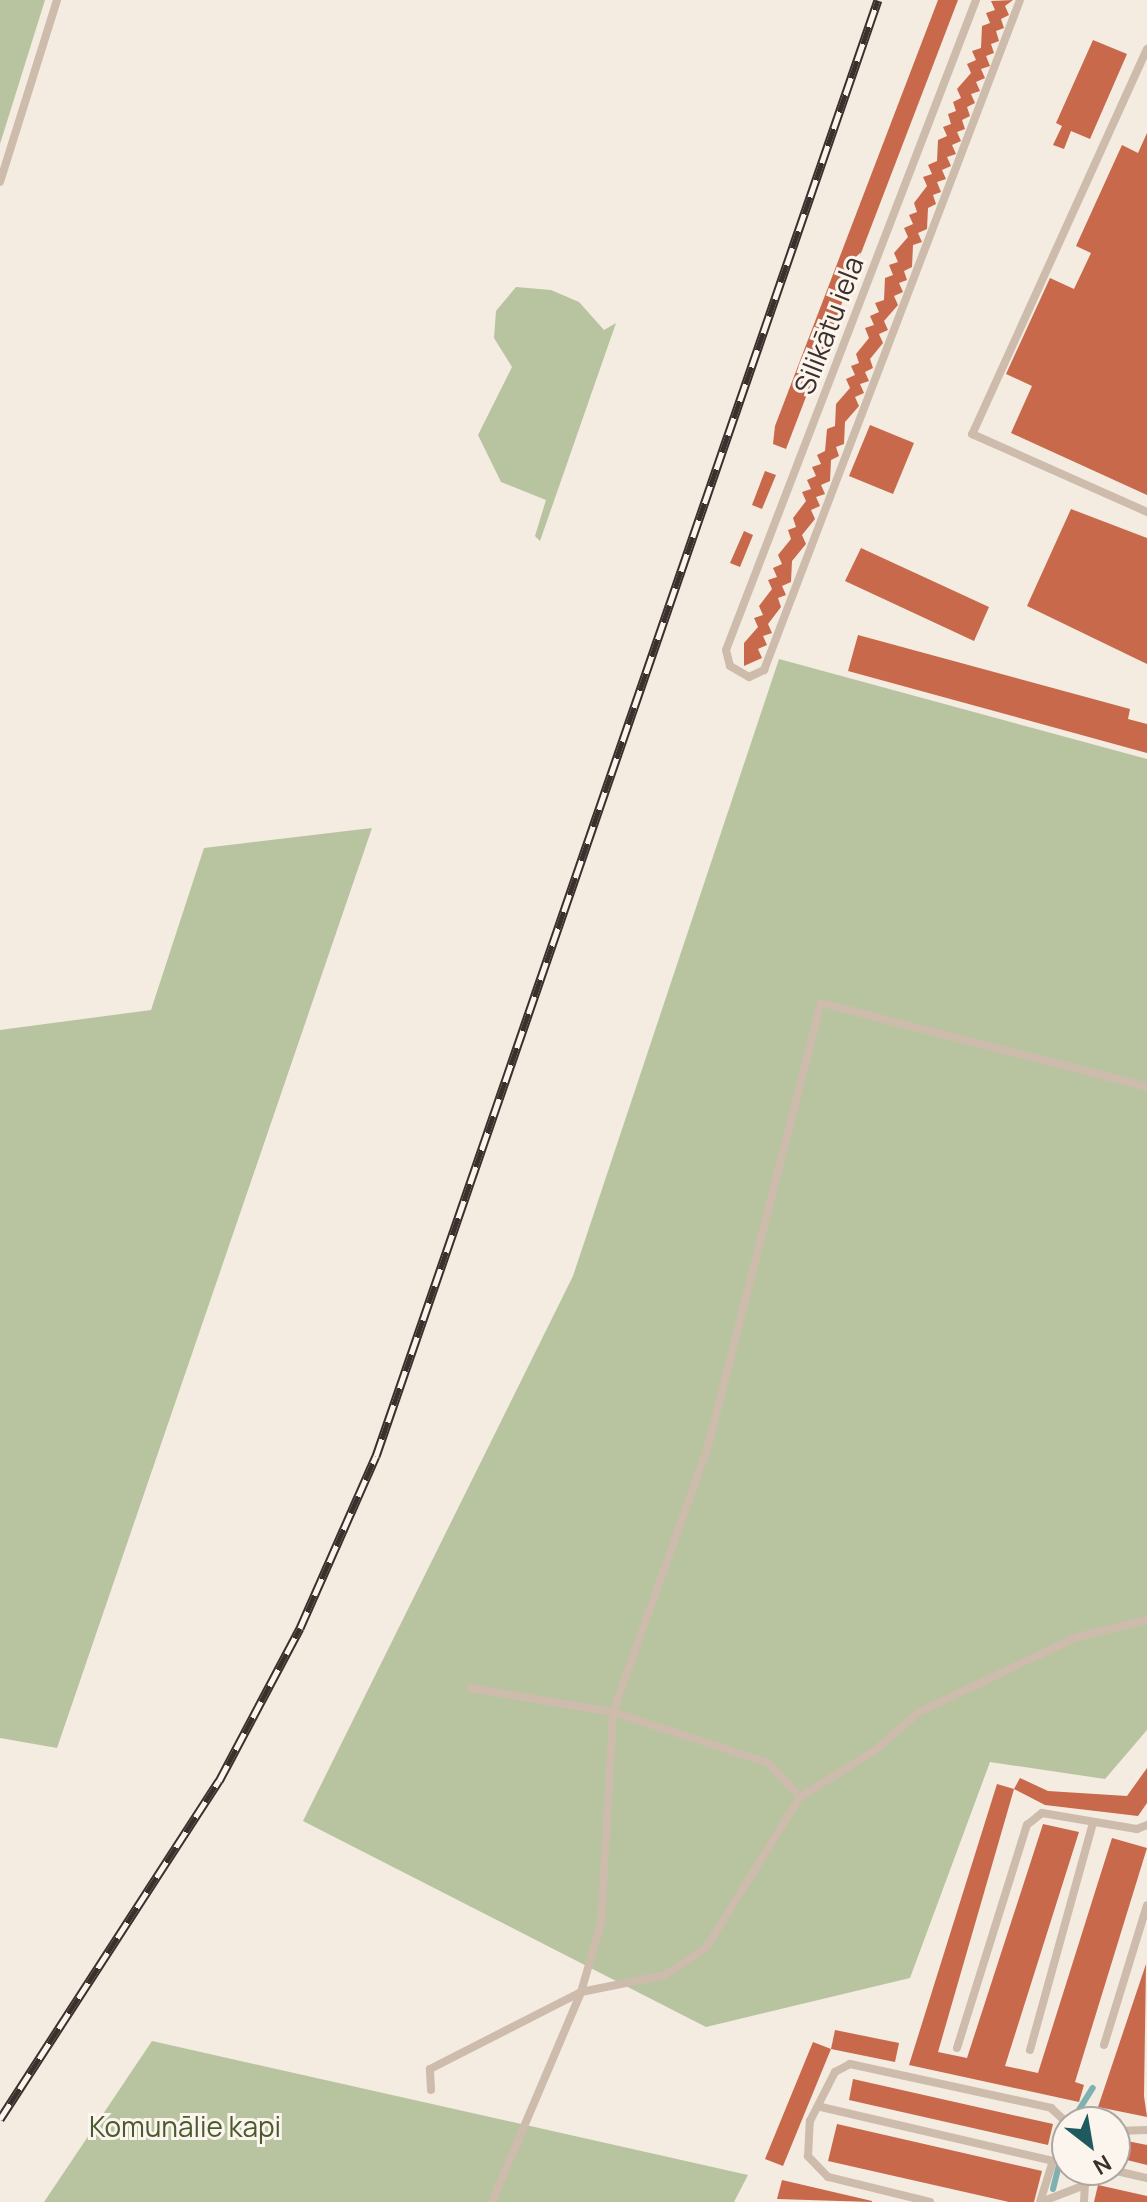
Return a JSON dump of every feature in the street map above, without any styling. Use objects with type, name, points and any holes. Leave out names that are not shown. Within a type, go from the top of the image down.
[{"type":"lane","points":[[0,182],[57,0]]},
{"type":"lane","name":"Silikātu iela","points":[[976,0],[726,650],[730,666],[749,677],[764,670],[1020,0]]},
{"type":"lane","points":[[1147,49],[972,434],[1147,512]]},
{"type":"lane","points":[[492,2202],[581,1992],[601,1923],[613,1712],[707,1450],[821,1003],[1147,1087]]},
{"type":"lane","points":[[431,2090],[430,2069],[581,1992],[665,1975],[706,1948],[800,1797],[874,1751],[919,1712],[1077,1637],[1147,1620]]},
{"type":"lane","points":[[470,1688],[613,1712],[768,1763],[800,1797]]},
{"type":"lane","points":[[957,2048],[1027,1825],[1042,1813],[1093,1823],[1147,1825]]},
{"type":"lane","points":[[1030,2050],[1093,1823]]},
{"type":"lane","points":[[1104,2045],[1147,1905]]},
{"type":"lane","points":[[930,2202],[828,2177],[808,2156],[810,2121],[821,2107],[835,2072],[850,2064],[1051,2108]]},
{"type":"lane","points":[[821,2107],[1051,2161]]},
{"type":"lane","points":[[1040,2202],[1051,2167]]},
{"type":"lane","points":[[1040,2202],[1082,2186]]},
{"type":"green space","points":[[0,0],[45,0],[0,144]]},
{"type":"green space","points":[[516,287],[551,290],[579,302],[604,330],[616,323],[540,541],[535,536],[546,500],[501,482],[478,435],[512,367],[494,338],[496,311]]},
{"type":"green space","points":[[779,659],[1147,759],[1147,1730],[1105,1779],[990,1762],[910,1978],[706,2027],[303,1821],[573,1276]]},
{"type":"green space","points":[[372,828],[57,1748],[0,1738],[0,1030],[151,1010],[204,848]]},
{"type":"green space","name":"Komunālie kapi","points":[[152,2041],[748,2175],[734,2202],[44,2202]]},
{"type":"building","points":[[938,0],[958,0],[786,449],[773,444],[775,426]]},
{"type":"building","points":[[1013,0],[1005,6],[1009,15],[1001,19],[1004,28],[996,31],[999,41],[991,44],[994,53],[986,56],[990,66],[981,69],[985,78],[976,82],[980,91],[971,94],[975,103],[967,107],[970,116],[962,120],[965,129],[957,132],[961,141],[952,145],[956,154],[947,157],[951,166],[942,170],[946,179],[937,182],[941,192],[933,195],[936,204],[928,208],[927,229],[918,233],[922,242],[913,245],[912,267],[904,271],[907,280],[899,283],[903,292],[894,296],[898,305],[884,321],[888,330],[879,334],[883,343],[870,359],[873,368],[865,372],[869,381],[860,384],[864,393],[855,397],[859,406],[845,422],[844,444],[836,447],[839,456],[831,460],[830,481],[821,485],[825,494],[816,497],[820,506],[811,510],[815,519],[802,535],[806,544],[792,561],[791,582],[782,586],[786,595],[778,598],[781,607],[768,624],[772,633],[763,636],[767,645],[758,649],[762,658],[744,666],[744,643],[758,627],[754,618],[763,615],[759,606],[772,589],[768,580],[777,577],[773,568],[782,564],[778,555],[791,539],[788,530],[796,527],[793,518],[806,501],[802,492],[811,489],[807,480],[816,476],[812,467],[821,464],[817,455],[825,451],[827,429],[835,426],[836,404],[850,388],[846,379],[855,375],[851,366],[859,363],[856,354],[869,338],[865,328],[874,325],[870,316],[879,312],[875,303],[884,300],[885,278],[893,275],[889,265],[898,262],[894,253],[908,237],[904,228],[913,224],[909,215],[917,212],[914,203],[927,186],[923,177],[932,174],[928,165],[937,161],[938,140],[947,136],[943,127],[951,124],[948,114],[956,111],[953,102],[961,98],[957,89],[971,73],[967,64],[976,60],[972,51],[981,48],[982,26],[990,23],[986,13],[995,10],[991,1]]},
{"type":"building","points":[[1093,40],[1127,54],[1090,139],[1071,131],[1064,149],[1053,145],[1062,126],[1056,123]]},
{"type":"building","points":[[1147,133],[1147,495],[1011,433],[1032,386],[1006,374],[1050,278],[1074,289],[1091,253],[1076,246],[1122,145],[1138,153]]},
{"type":"building","points":[[870,425],[914,443],[893,494],[849,476]]},
{"type":"building","points":[[765,471],[776,475],[762,509],[752,505]]},
{"type":"building","points":[[1071,509],[1147,538],[1147,664],[1027,606]]},
{"type":"building","points":[[744,531],[753,535],[740,567],[730,563]]},
{"type":"building","points":[[861,548],[989,607],[974,641],[845,581]]},
{"type":"building","points":[[858,635],[1130,709],[1128,719],[1147,724],[1147,753],[848,671]]},
{"type":"building","points":[[1147,1768],[1147,1803],[1138,1816],[1045,1805],[1014,1789],[1020,1778],[1048,1791],[1127,1796]]},
{"type":"building","points":[[997,1784],[1014,1789],[938,2052],[967,2058],[1043,1824],[1079,1832],[1005,2066],[1038,2073],[1112,1838],[1147,1848],[1075,2082],[1084,2085],[1079,2102],[909,2065]]},
{"type":"building","points":[[1146,1964],[1144,2096],[1147,2117],[1131,2114],[1131,2106],[1098,2106]]},
{"type":"building","points":[[835,2030],[899,2043],[895,2062],[831,2049]]},
{"type":"building","points":[[813,2042],[831,2049],[783,2166],[765,2159]]},
{"type":"building","points":[[853,2079],[1051,2124],[1051,2132],[1048,2145],[849,2100]]},
{"type":"building","points":[[837,2124],[1042,2171],[1034,2202],[1009,2202],[828,2161]]},
{"type":"building","points":[[1131,2142],[1147,2145],[1147,2165],[1131,2161]]},
{"type":"building","points":[[782,2180],[872,2201],[872,2202],[777,2199]]},
{"type":"building","points":[[1098,2186],[1147,2196],[1147,2202],[1094,2202]]},
{"type":"waterway","points":[[1082,2106],[1093,2088]]},
{"type":"railway","points":[[0,2119],[219,1781],[300,1628],[376,1456],[878,0]]}]
